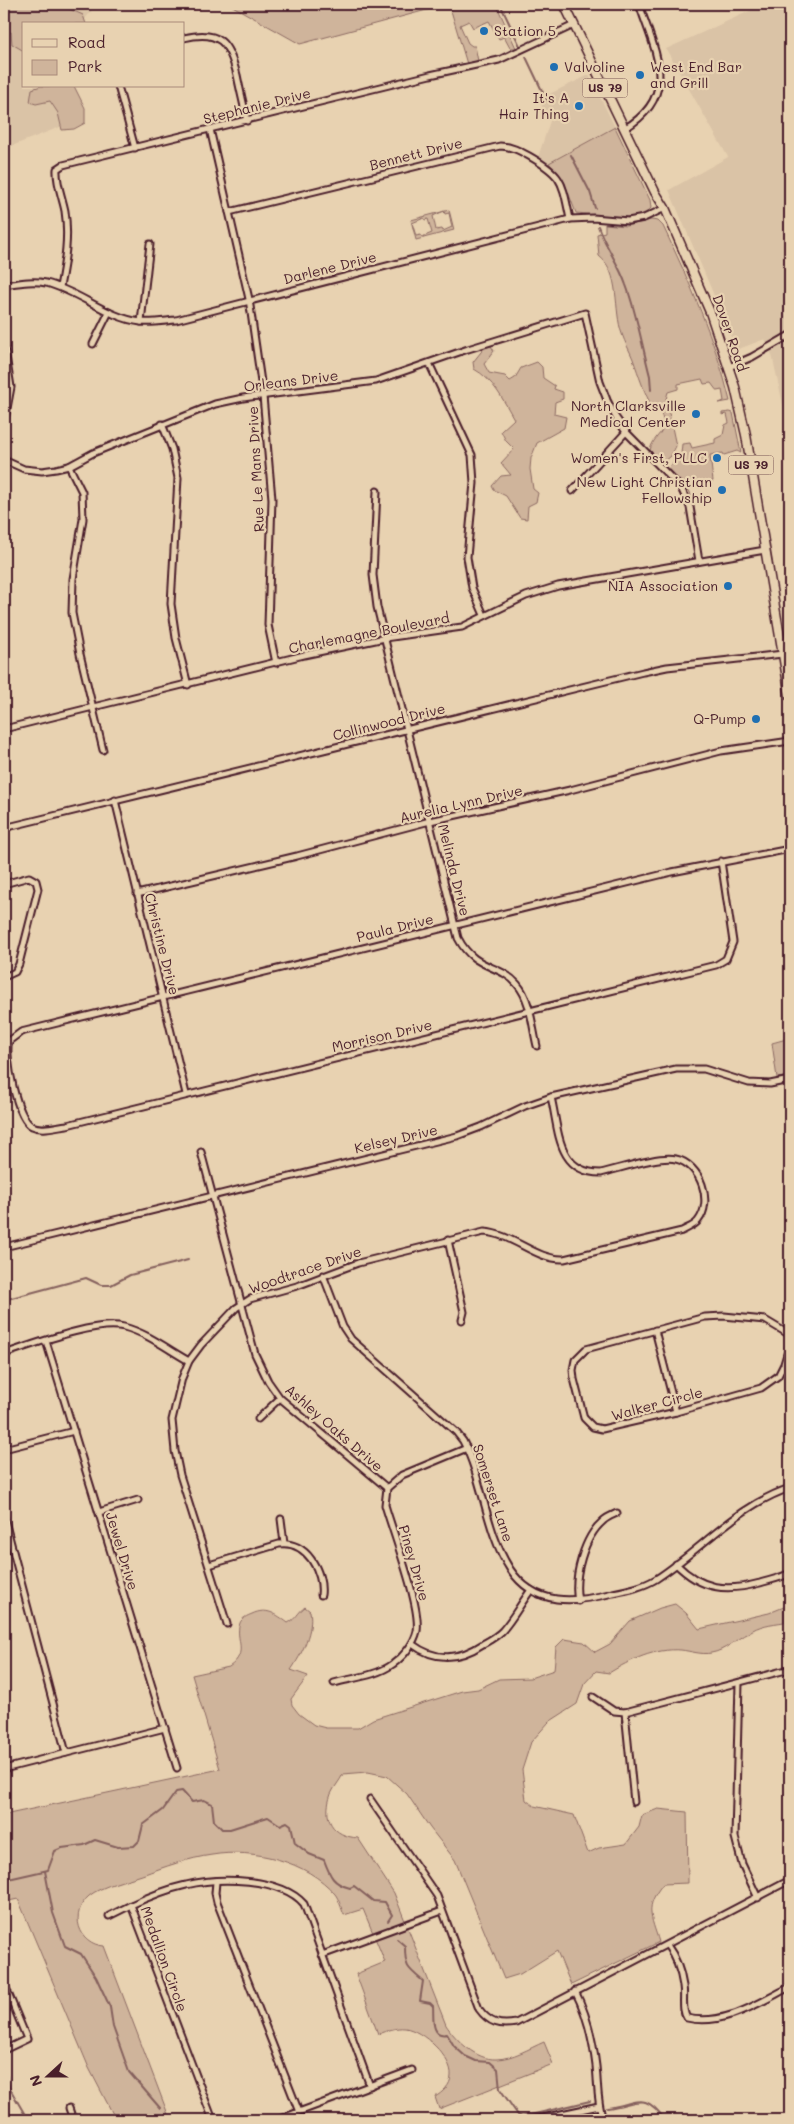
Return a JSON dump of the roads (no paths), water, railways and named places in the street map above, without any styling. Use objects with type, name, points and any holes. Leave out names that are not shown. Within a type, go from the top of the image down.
[{"type":"main road","name":"Dover Road","points":[[564,4],[624,129],[665,208],[702,292],[729,367],[746,435],[790,696]]},
{"type":"main road","points":[[4,350],[10,387],[4,419]]},
{"type":"street","points":[[624,129],[642,117],[657,92],[660,82],[657,57],[639,4]]},
{"type":"street","name":"Stephanie Drive","points":[[60,287],[68,239],[65,210],[57,179],[57,169],[63,165],[430,75],[499,60],[574,25]]},
{"type":"street","points":[[185,38],[205,35],[217,39],[226,46],[232,55],[247,121]]},
{"type":"street","points":[[119,88],[135,148]]},
{"type":"street","name":"Rue Le Mans Drive","points":[[210,129],[249,299],[263,396],[272,499],[268,625],[276,663]]},
{"type":"street","name":"Bennett Drive","points":[[229,212],[500,146],[512,147],[556,174],[563,187],[570,219]]},
{"type":"street","name":"Darlene Drive","points":[[4,285],[26,282],[44,283],[60,287],[109,312],[141,322],[176,320],[249,299],[570,219],[593,218],[628,221],[644,218],[665,208]]},
{"type":"street","points":[[141,322],[150,244]]},
{"type":"street","points":[[93,344],[109,312]]},
{"type":"street","name":"Orleans Drive","points":[[4,460],[24,469],[40,470],[69,466],[162,424],[215,404],[376,381],[429,362],[585,313],[600,382],[616,418],[626,432]]},
{"type":"street","points":[[729,367],[752,357],[790,335]]},
{"type":"street","points":[[429,362],[472,455],[474,483],[467,557],[472,588],[484,616]]},
{"type":"street","points":[[162,424],[172,449],[178,478],[171,604],[176,638],[188,685]]},
{"type":"street","points":[[572,491],[626,432],[681,488],[685,495],[690,507],[699,561]]},
{"type":"street","points":[[69,466],[82,492],[83,519],[73,579],[72,613],[103,750]]},
{"type":"street","name":"Melinda Drive","points":[[377,491],[373,575],[377,607],[458,938],[464,950],[473,959],[517,984],[530,1012],[537,1046]]},
{"type":"street","name":"Charlemagne Boulevard","points":[[4,729],[385,638],[448,630],[462,626],[526,596],[558,586],[765,550]]},
{"type":"street","name":"Collinwood Drive","points":[[4,828],[664,668],[782,654]]},
{"type":"street","name":"Aurelia Lynn Drive","points":[[137,894],[722,751],[790,741]]},
{"type":"street","name":"Christine Drive","points":[[115,800],[186,1094]]},
{"type":"street","name":"Paula Drive","points":[[9,1041],[16,1035],[34,1028],[720,861],[790,849]]},
{"type":"street","name":"Morrison Drive","points":[[9,1041],[7,1056],[20,1109],[31,1126],[44,1128],[67,1125],[186,1094],[709,967],[726,959],[731,951],[733,936],[720,861]]},
{"type":"street","points":[[4,884],[29,877],[36,881],[38,889],[19,964],[15,972],[4,977]]},
{"type":"street","name":"Kelsey Drive","points":[[4,1247],[457,1136],[525,1106],[552,1098],[685,1068],[704,1069],[749,1083],[770,1084],[790,1080]]},
{"type":"street","name":"Woodtrace Drive","points":[[227,1624],[180,1475],[172,1428],[175,1401],[189,1362],[220,1323],[242,1304],[250,1299],[297,1286],[358,1263],[484,1232],[506,1236],[544,1256],[564,1259],[682,1231],[698,1221],[705,1203],[701,1183],[697,1173],[684,1161],[664,1158],[601,1173],[591,1173],[574,1167],[568,1160],[552,1098]]},
{"type":"street","name":"Ashley Oaks Drive","points":[[201,1152],[256,1354],[268,1381],[280,1398],[387,1488]]},
{"type":"street","points":[[448,1240],[464,1312],[462,1320]]},
{"type":"street","name":"Somerset Lane","points":[[323,1275],[343,1327],[351,1339],[456,1432],[467,1448],[498,1548],[511,1571],[531,1590],[559,1600],[578,1601],[643,1586],[676,1564],[752,1505],[790,1488]]},
{"type":"street","name":"Walker Circle","points":[[790,1334],[765,1320],[724,1316],[705,1317],[583,1351],[575,1360],[574,1366],[576,1388],[584,1418],[589,1424],[597,1428],[617,1427],[751,1390],[769,1383],[781,1370],[790,1344]]},
{"type":"street","points":[[4,1354],[81,1331],[117,1326],[130,1330],[189,1362]]},
{"type":"street","points":[[656,1330],[676,1412]]},
{"type":"street","name":"Jewel Drive","points":[[46,1341],[177,1768]]},
{"type":"street","points":[[258,1419],[280,1398]]},
{"type":"street","points":[[4,1449],[74,1431]]},
{"type":"street","points":[[387,1488],[402,1476],[467,1448]]},
{"type":"street","name":"Piney Drive","points":[[387,1488],[385,1505],[417,1614],[416,1633],[412,1644]]},
{"type":"street","points":[[99,1512],[138,1500]]},
{"type":"street","points":[[578,1601],[576,1592],[578,1573],[586,1547],[603,1521],[617,1513]]},
{"type":"street","points":[[4,1517],[66,1753]]},
{"type":"street","points":[[281,1519],[284,1543]]},
{"type":"street","points":[[209,1565],[284,1543],[291,1544],[301,1549],[314,1563],[322,1581],[321,1595]]},
{"type":"street","points":[[676,1564],[687,1574],[701,1582],[724,1589],[739,1589],[790,1574]]},
{"type":"street","points":[[334,1683],[375,1672],[392,1665],[412,1644],[420,1650],[438,1657],[452,1658],[469,1653],[501,1632],[531,1590]]},
{"type":"street","points":[[593,1697],[614,1711],[625,1712],[790,1668]]},
{"type":"street","points":[[739,1683],[735,1837],[742,1864],[758,1898]]},
{"type":"street","points":[[625,1712],[634,1802]]},
{"type":"street","points":[[4,1769],[164,1728]]},
{"type":"street","points":[[370,1799],[433,1889],[476,2003],[484,2016],[502,2025],[516,2023],[532,2015],[790,1880]]},
{"type":"street","points":[[216,1882],[215,1893],[217,1902],[299,2112]]},
{"type":"street","name":"Medallion Circle","points":[[213,2120],[131,1905],[185,1885],[216,1882],[259,1883],[288,1891],[297,1896],[304,1904],[370,2086]]},
{"type":"street","points":[[108,1916],[131,1905]]},
{"type":"street","points":[[322,1955],[442,1911]]},
{"type":"street","points":[[667,1945],[672,1952],[683,1985],[684,2009],[687,2018],[705,2020],[734,2014],[790,1987]]},
{"type":"street","points":[[4,1983],[17,2014],[22,2032],[27,2039],[4,2050]]},
{"type":"street","points":[[575,1991],[587,2021],[593,2047],[599,2106],[603,2120]]},
{"type":"street","points":[[277,2120],[412,2070]]},
{"type":"street","points":[[533,2120],[599,2106]]},
{"type":"street","points":[[69,2108],[73,2120]]},
{"type":"waterway","points":[[500,4],[520,46]]},
{"type":"waterway","points":[[526,57],[547,101]]},
{"type":"waterway","points":[[571,155],[590,192],[595,208]]},
{"type":"waterway","points":[[598,226],[620,270],[630,296],[650,376],[651,390]]},
{"type":"waterway","points":[[4,1300],[86,1278],[101,1285],[111,1285],[130,1275],[188,1260]]},
{"type":"waterway","points":[[4,1880],[48,1870],[55,1851],[62,1848],[84,1845],[95,1840],[118,1847],[134,1846],[139,1841],[143,1825],[163,1810],[176,1792],[182,1791],[192,1802],[204,1800],[212,1804],[214,1821],[222,1829],[230,1829],[268,1817],[280,1825],[287,1822],[291,1825],[295,1843],[309,1854],[324,1860],[330,1875],[336,1882],[350,1888],[354,1886],[373,1901],[385,1902],[392,1915],[388,1921]]},
{"type":"waterway","points":[[45,1871],[53,1913],[65,1946],[81,1954],[96,1977],[110,2007],[113,2027],[129,2072],[160,2108]]},
{"type":"waterway","points":[[397,1939],[405,1946],[406,1963],[413,1973],[423,1981],[420,2001],[430,2003],[433,2006],[435,2030],[438,2033],[447,2034],[454,2046],[465,2056],[476,2061],[490,2062],[498,2069],[500,2089],[518,2115],[522,2117],[590,2101]]},
{"type":"waterway","points":[[4,2066],[9,2087],[28,2120]]},
{"type":"waterway","points":[[607,2108],[639,2101],[645,2102],[658,2111],[665,2120]]},
{"type":"place","name":"Station 5","points":[[484,31]]},
{"type":"place","name":"Valvoline","points":[[554,67]]},
{"type":"place","name":"West End Bar and Grill","points":[[640,75]]},
{"type":"place","name":"It's A Hair Thing","points":[[579,106]]},
{"type":"place","name":"North Clarksville Medical Center","points":[[696,414]]},
{"type":"place","name":"Women's First, PLLC","points":[[717,458]]},
{"type":"place","name":"New Light Christian Fellowship","points":[[722,490]]},
{"type":"place","name":"NIA Association","points":[[728,586]]},
{"type":"place","name":"Q-Pump","points":[[756,719]]}]
